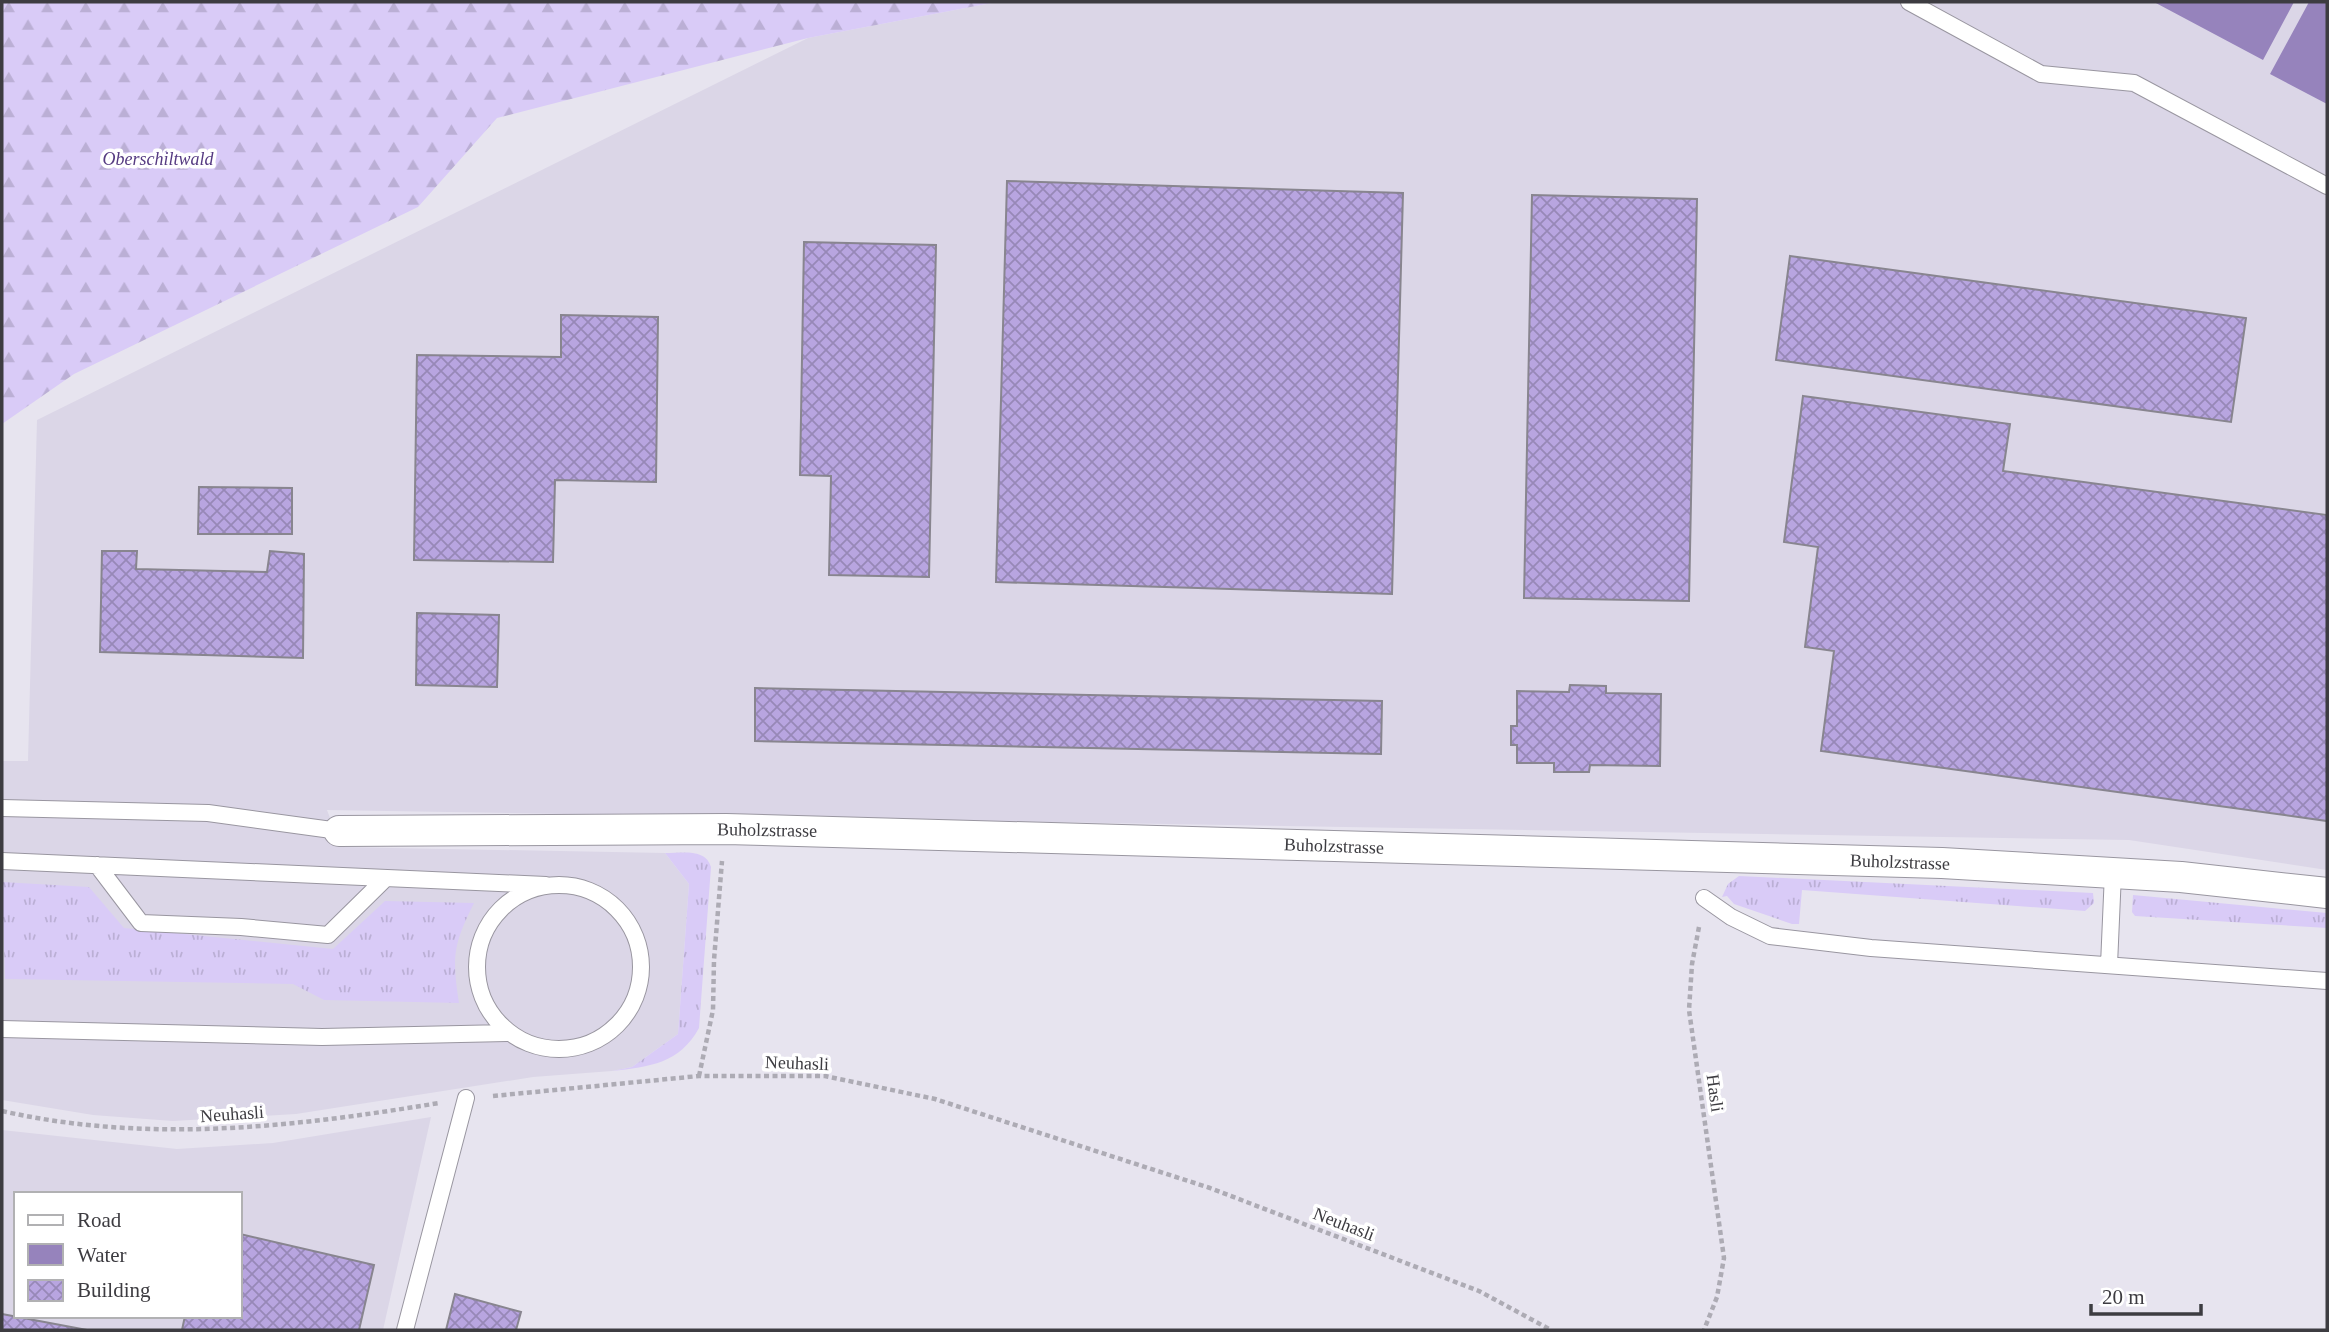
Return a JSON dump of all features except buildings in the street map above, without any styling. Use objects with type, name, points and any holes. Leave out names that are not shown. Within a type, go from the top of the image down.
[{"type":"street","name":"Buholzstrasse","points":[[338,831],[726,828],[1942,863],[2181,877],[2327,893]]},
{"type":"lane","points":[[1909,2],[2041,74],[2134,83],[2327,186]]},
{"type":"lane","points":[[2,808],[208,813],[338,831]]},
{"type":"lane","points":[[2,861],[546,885],[578,887],[607,900],[629,922],[641,952],[641,984],[629,1013],[605,1037],[573,1050],[538,1048],[507,1033],[487,1009],[477,978],[478,946],[492,917],[516,896],[546,885]]},
{"type":"lane","points":[[96,865],[141,923],[241,927],[328,935],[386,878]]},
{"type":"lane","points":[[2109,965],[2113,873]]},
{"type":"lane","points":[[1704,898],[1731,917],[1770,936],[1871,948],[2327,981]]},
{"type":"lane","points":[[2,1029],[322,1037],[507,1033]]},
{"type":"lane","points":[[405,1330],[466,1098]]},
{"type":"path","points":[[699,1076],[713,1010],[714,960],[726,828]]},
{"type":"path","name":"Hasli","points":[[1704,898],[1692,964],[1689,1010],[1724,1258],[1717,1297],[1704,1330]]},
{"type":"path","name":"Neuhasli","points":[[2,1111],[79,1124],[192,1131],[343,1118],[466,1098],[699,1076],[825,1076],[935,1099],[1210,1188],[1479,1291],[1551,1330]]},
{"type":"shaded area","points":[[997,2],[2327,2],[2327,870],[2129,840],[327,810],[341,847],[665,853],[689,884],[678,1034],[632,1067],[533,1077],[296,1114],[173,1121],[93,1115],[2,1100],[2,761],[28,761],[37,420],[808,38]]},
{"type":"shaded area","points":[[431,1117],[383,1330],[2,1330],[2,1130],[177,1149],[273,1143]]},
{"type":"green space","name":"Oberschiltwald","points":[[2,2],[997,2],[808,38],[497,118],[418,207],[74,374],[2,424]]},
{"type":"green space","points":[[665,853],[699,854],[711,867],[699,1028],[683,1049],[663,1061],[639,1068],[612,1071],[632,1067],[678,1034],[689,884]]},
{"type":"green space","points":[[1739,876],[2093,893],[2094,903],[2085,911],[1802,890],[1799,924],[1792,924],[1734,904],[1727,896],[1722,897],[1728,884]]},
{"type":"green space","points":[[2,882],[89,887],[124,928],[333,949],[385,901],[474,903],[456,951],[455,974],[459,1003],[324,1000],[293,984],[5,979]]},
{"type":"green space","points":[[2133,895],[2327,913],[2327,928],[2135,916],[2132,912]]},
{"type":"water","points":[[2154,2],[2294,2],[2263,60]]},
{"type":"water","points":[[2309,2],[2327,2],[2327,104],[2270,74]]}]
